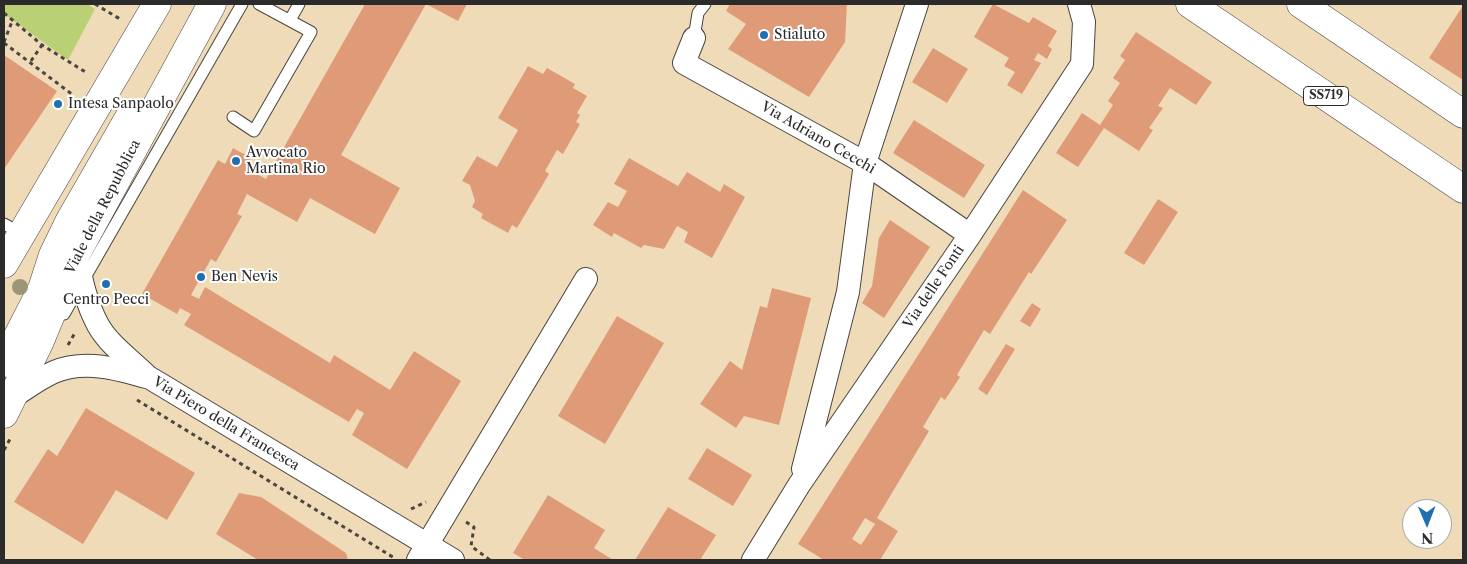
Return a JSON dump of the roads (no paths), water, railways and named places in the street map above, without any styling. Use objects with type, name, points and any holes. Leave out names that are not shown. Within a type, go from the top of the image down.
[{"type":"main road","points":[[5,261],[13,229],[157,4]]},
{"type":"main road","name":"Viale della Repubblica","points":[[4,363],[42,289],[53,255],[69,222],[194,4]]},
{"type":"main road","name":"Viale della Repubblica","points":[[9,405],[40,341],[76,254],[212,4]]},
{"type":"main road","name":"SS719","points":[[1190,4],[1463,189]]},
{"type":"main road","points":[[1301,4],[1463,114]]},
{"type":"street","name":"Via delle Fonti","points":[[753,560],[799,485],[970,235],[1082,64],[1084,22],[1079,4]]},
{"type":"street","points":[[799,485],[848,292],[865,163],[914,8]]},
{"type":"street","name":"Via Adriano Cecchi","points":[[694,38],[684,63],[865,163],[970,235]]},
{"type":"street","points":[[76,254],[82,284],[99,326],[111,342],[150,378]]},
{"type":"street","points":[[423,552],[586,279]]},
{"type":"street","name":"Via Piero della Francesca","points":[[9,405],[53,372],[66,368],[104,367],[150,378],[423,552],[454,560]]},
{"type":"lane","points":[[9,405],[82,284],[242,4]]},
{"type":"lane","points":[[233,117],[254,131],[311,32],[259,4]]},
{"type":"lane","points":[[290,20],[299,4]]},
{"type":"lane","points":[[694,38],[698,13],[705,4]]},
{"type":"place","name":"Stialuto","points":[[764,35]]},
{"type":"place","name":"Intesa Sanpaolo","points":[[58,104]]},
{"type":"place","name":"Avvocato Martina Rio","points":[[236,161]]},
{"type":"place","name":"Ben Nevis","points":[[201,277]]},
{"type":"place","name":"Centro Pecci","points":[[106,284]]}]
